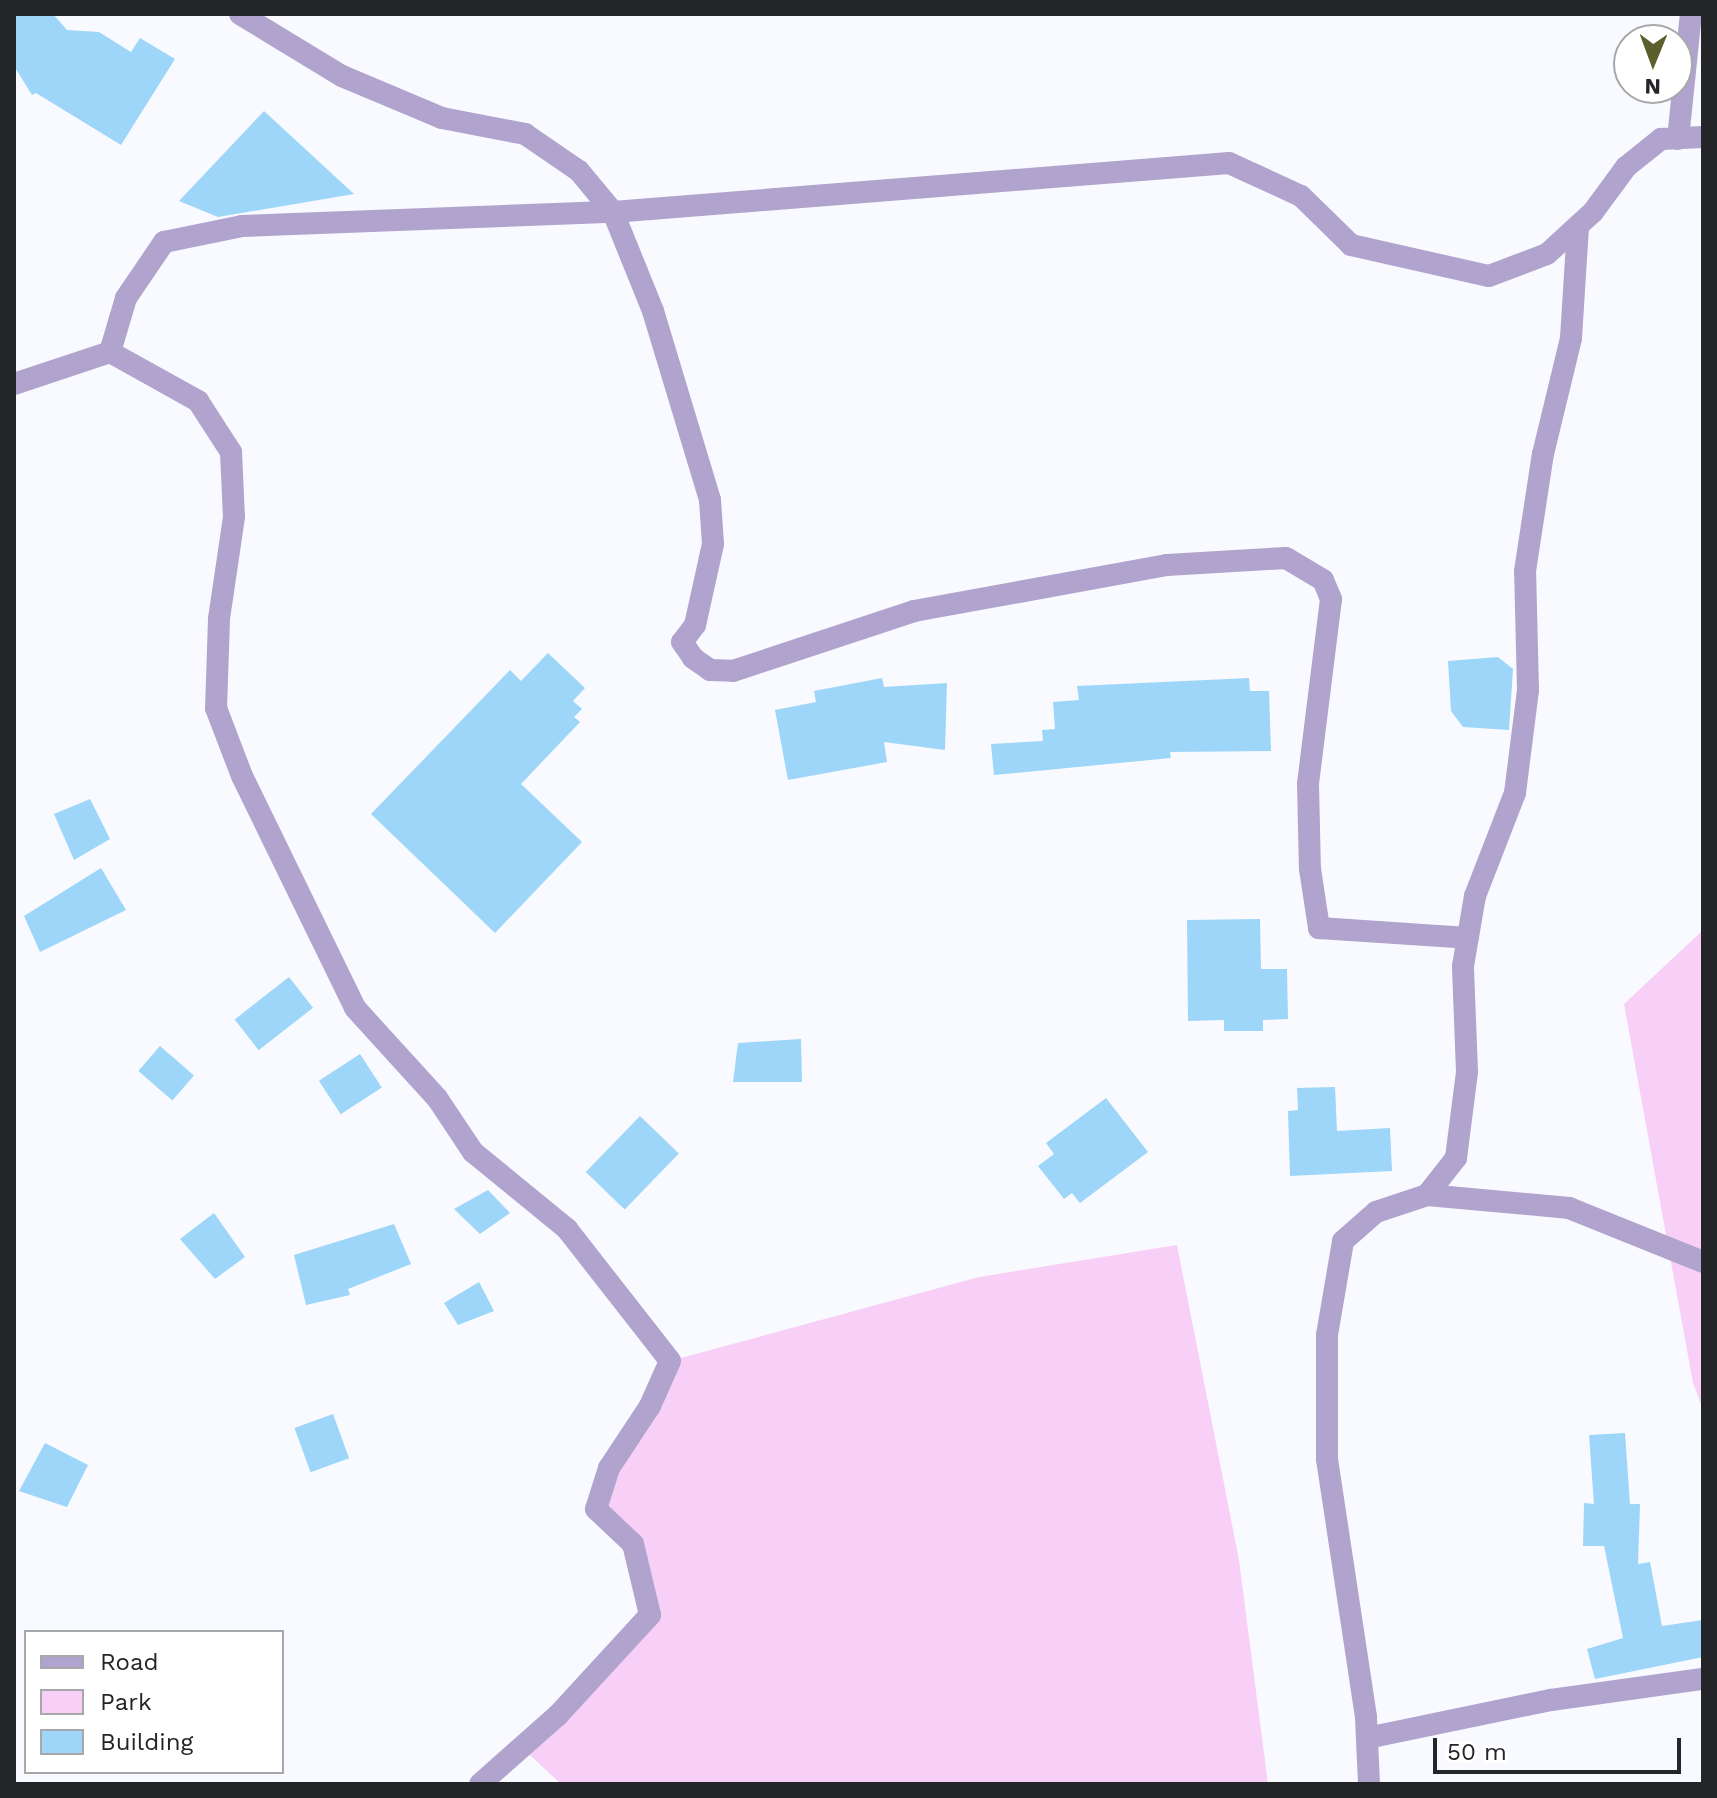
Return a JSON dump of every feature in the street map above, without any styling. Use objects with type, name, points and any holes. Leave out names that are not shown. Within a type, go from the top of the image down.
[{"type":"street","points":[[240,14],[357,82],[442,118],[525,134],[579,171],[613,212],[653,311],[710,500],[713,544],[695,625],[682,642],[684,651],[710,670],[733,671],[914,611],[1167,565],[1286,558],[1323,580],[1331,599],[1308,784],[1310,869],[1319,928],[1468,938]]},
{"type":"street","points":[[1678,139],[1691,14]]},
{"type":"street","points":[[110,352],[126,298],[164,242],[242,226],[613,212],[1229,163],[1301,196],[1351,245],[1429,266],[1489,276],[1547,254],[1578,226],[1626,167],[1661,139],[1703,137]]},
{"type":"street","points":[[1427,1195],[1456,1158],[1467,1072],[1463,966],[1475,896],[1515,793],[1528,690],[1525,571],[1543,454],[1571,338],[1578,226]]},
{"type":"street","points":[[14,384],[110,352],[198,401],[231,452],[234,517],[219,619],[216,708],[242,776],[355,1008],[437,1098],[473,1152],[567,1229],[670,1361],[650,1406],[609,1468],[596,1509],[633,1544],[650,1615],[558,1715],[480,1784]]},
{"type":"street","points":[[1369,1784],[1367,1738],[1327,1459],[1327,1335],[1343,1241],[1376,1212],[1427,1195],[1569,1208],[1703,1262]]},
{"type":"street","points":[[1367,1738],[1551,1700],[1703,1679]]},
{"type":"green space","points":[[1703,930],[1703,1410],[1693,1383],[1624,1004]]},
{"type":"green space","points":[[1177,1245],[1239,1560],[1268,1784],[561,1784],[520,1746],[650,1615],[633,1544],[596,1509],[670,1361],[979,1277]]},
{"type":"building","points":[[14,14],[53,14],[67,30],[99,32],[131,52],[140,38],[175,59],[121,145],[36,93],[32,95],[14,66]]},
{"type":"building","points":[[264,111],[354,194],[218,217],[179,201]]},
{"type":"building","points":[[548,653],[585,688],[573,701],[582,709],[574,717],[580,722],[521,784],[582,842],[495,933],[371,814],[510,670],[521,681]]},
{"type":"building","points":[[1498,657],[1513,669],[1509,730],[1463,727],[1451,711],[1448,661]]},
{"type":"building","points":[[882,678],[884,687],[947,683],[945,750],[884,742],[887,762],[788,780],[775,710],[816,702],[814,691]]},
{"type":"building","points":[[1249,678],[1250,691],[1269,691],[1271,751],[1170,752],[1171,758],[994,775],[991,744],[1043,741],[1042,730],[1055,729],[1053,702],[1079,700],[1077,686]]},
{"type":"building","points":[[90,799],[110,839],[74,860],[54,814]]},
{"type":"building","points":[[101,868],[126,910],[40,952],[24,916]]},
{"type":"building","points":[[1260,919],[1261,969],[1287,969],[1288,1019],[1263,1020],[1263,1031],[1224,1031],[1224,1020],[1188,1021],[1187,920]]},
{"type":"building","points":[[289,977],[313,1008],[259,1050],[235,1019]]},
{"type":"building","points":[[801,1039],[802,1082],[733,1082],[738,1043]]},
{"type":"building","points":[[160,1046],[194,1076],[172,1100],[138,1071]]},
{"type":"building","points":[[360,1054],[382,1088],[341,1114],[319,1081]]},
{"type":"building","points":[[1335,1087],[1337,1131],[1390,1128],[1392,1171],[1290,1176],[1288,1111],[1298,1110],[1297,1088]]},
{"type":"building","points":[[1106,1098],[1148,1152],[1080,1203],[1072,1193],[1064,1199],[1038,1166],[1054,1154],[1046,1143]]},
{"type":"building","points":[[640,1116],[679,1154],[625,1210],[586,1172]]},
{"type":"building","points":[[488,1190],[510,1213],[480,1234],[454,1209]]},
{"type":"building","points":[[214,1213],[245,1257],[215,1279],[180,1239]]},
{"type":"building","points":[[394,1224],[411,1264],[348,1289],[350,1295],[306,1305],[294,1255]]},
{"type":"building","points":[[479,1282],[494,1311],[458,1325],[444,1303]]},
{"type":"building","points":[[333,1414],[349,1458],[311,1472],[294,1428]]},
{"type":"building","points":[[1625,1433],[1630,1504],[1640,1504],[1638,1564],[1650,1562],[1662,1626],[1703,1620],[1703,1657],[1595,1679],[1587,1649],[1623,1638],[1604,1546],[1583,1546],[1584,1503],[1594,1504],[1589,1435]]},
{"type":"building","points":[[45,1443],[88,1465],[67,1507],[19,1491]]}]
